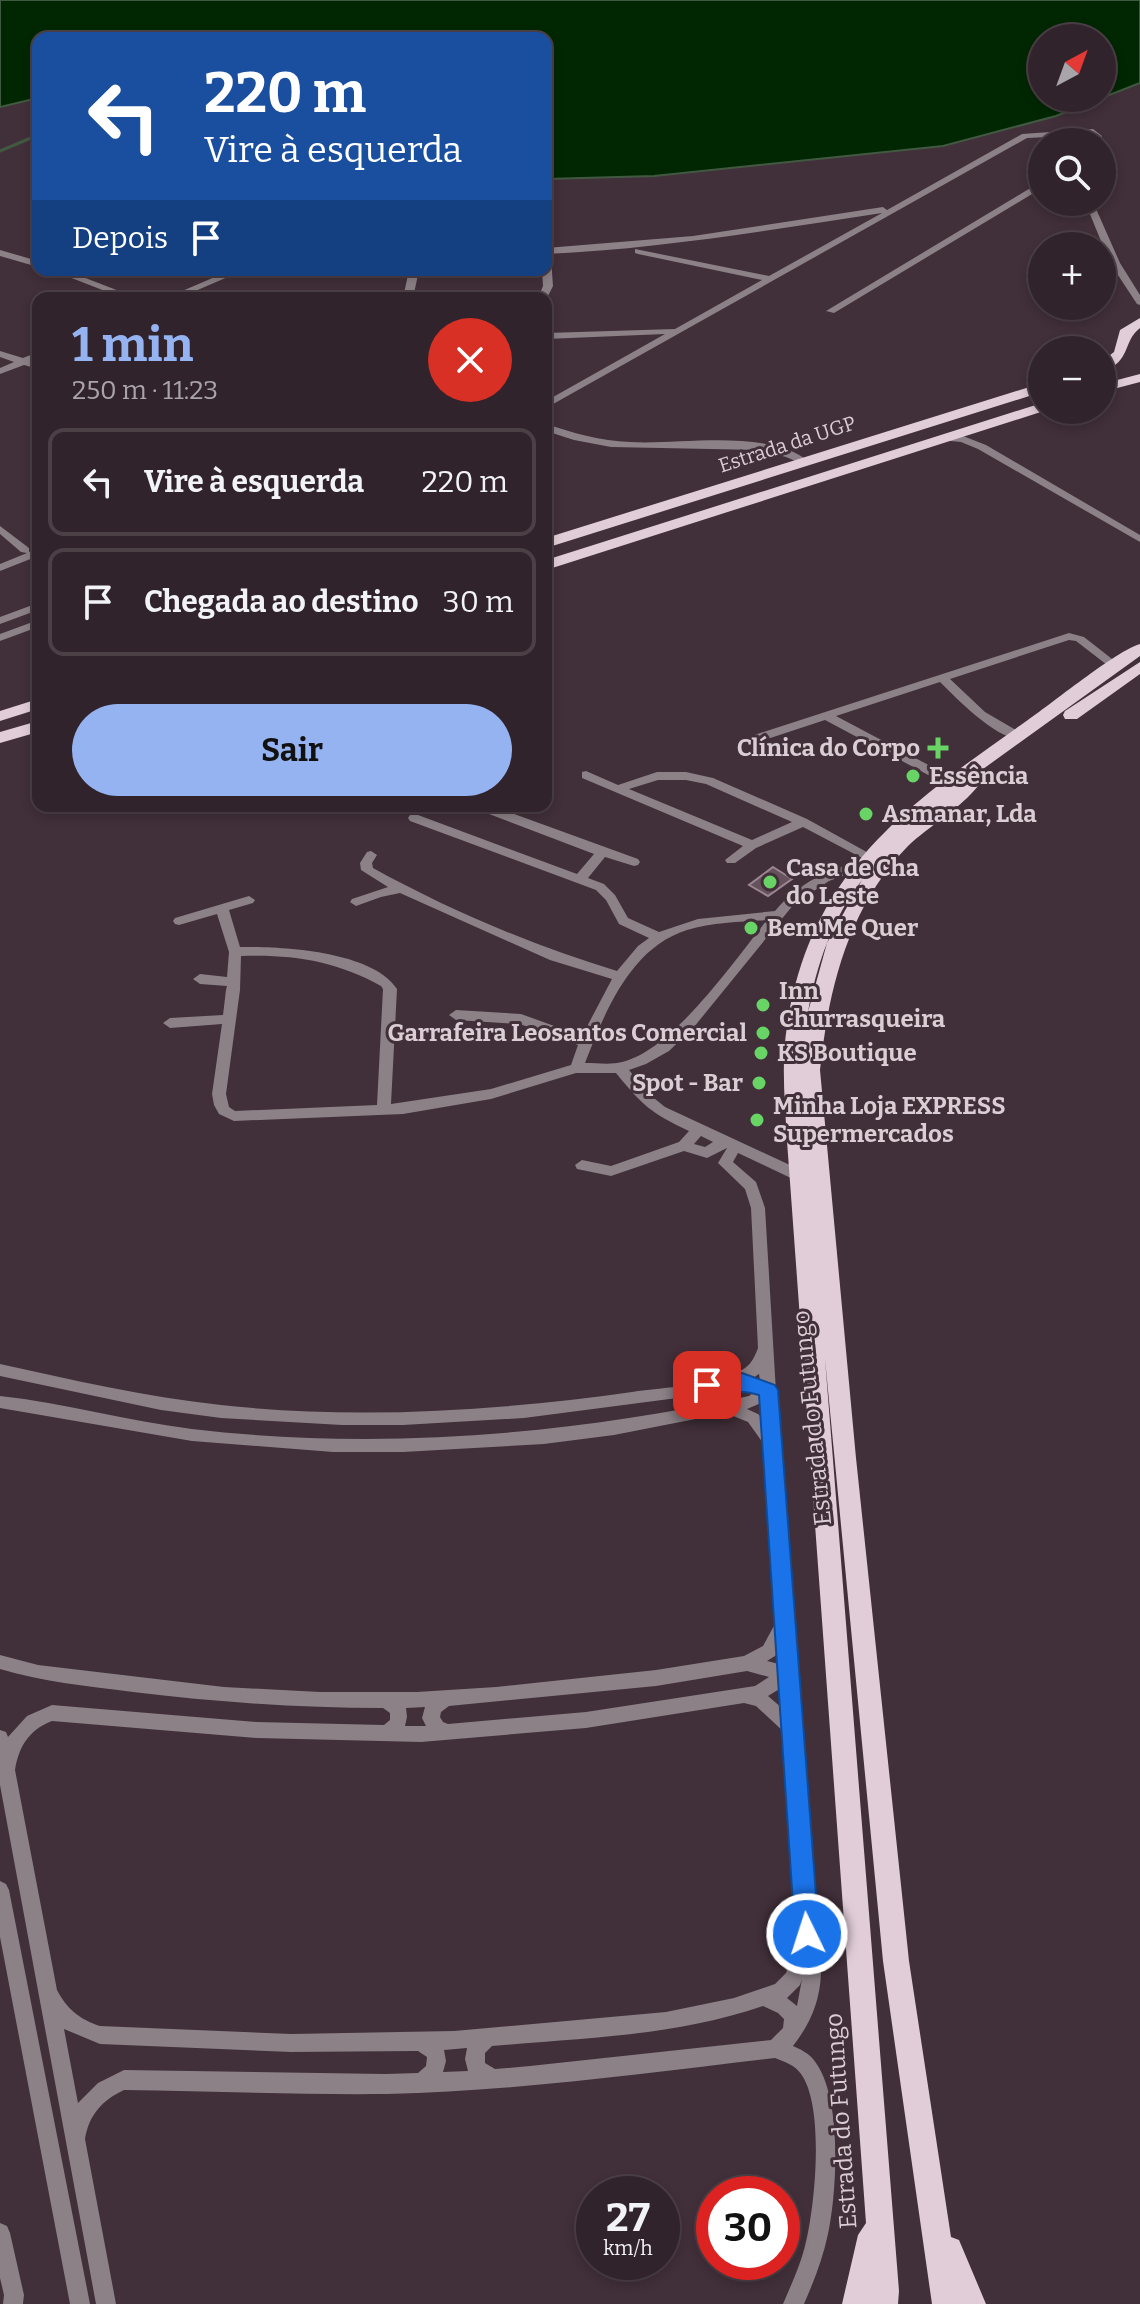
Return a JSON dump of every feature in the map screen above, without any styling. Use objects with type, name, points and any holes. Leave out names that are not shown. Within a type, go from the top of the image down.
[{"type":"main road","points":[[1116,357],[1120,354],[1125,333],[1139,322]]},
{"type":"main road","points":[[1120,354],[1126,366],[1140,376]]},
{"type":"main road","points":[[1116,384],[1140,376]]},
{"type":"main road","name":"Estrada da UGP","points":[[552,541],[1028,391]]},
{"type":"main road","points":[[552,563],[1028,411]]},
{"type":"main road","name":"Estrada do Futungo","points":[[883,2304],[885,2291],[793,1066],[801,995],[821,934],[866,860],[921,804],[1140,649]]},
{"type":"main road","name":"Estrada do Futungo","points":[[947,2304],[936,2212],[896,1961],[811,1099],[810,1070],[818,998],[825,968],[853,906],[904,838],[961,792],[1140,667]]},
{"type":"main road","points":[[0,716],[32,706]]},
{"type":"main road","points":[[0,738],[32,728]]},
{"type":"main road","points":[[857,2304],[877,2211]]},
{"type":"main road","points":[[936,2212],[971,2304]]},
{"type":"street","points":[[552,402],[1028,136]]},
{"type":"street","points":[[831,311],[1028,192]]},
{"type":"street","points":[[552,251],[693,239],[893,209]]},
{"type":"street","points":[[1095,216],[1104,240],[1140,302]]},
{"type":"street","points":[[590,248],[662,254],[771,279]]},
{"type":"street","points":[[0,253],[32,262]]},
{"type":"street","points":[[72,276],[116,292]]},
{"type":"street","points":[[201,286],[211,276]]},
{"type":"street","points":[[186,292],[225,276]]},
{"type":"street","points":[[552,336],[661,332],[686,327]]},
{"type":"street","points":[[618,334],[640,342],[642,348],[637,355]]},
{"type":"street","points":[[0,354],[32,364]]},
{"type":"street","points":[[0,371],[32,358]]},
{"type":"street","points":[[981,426],[974,430],[973,436],[982,447]]},
{"type":"street","points":[[552,429],[577,439],[611,445],[753,444],[775,448],[805,462]]},
{"type":"street","points":[[944,438],[963,439],[982,447],[1140,539]]},
{"type":"street","points":[[0,529],[25,550]]},
{"type":"street","points":[[0,568],[32,555]]},
{"type":"street","points":[[0,621],[32,608]]},
{"type":"street","points":[[0,638],[32,625]]},
{"type":"street","points":[[749,741],[1069,636],[1080,639],[1115,666]]},
{"type":"street","points":[[941,677],[981,715],[1017,736]]},
{"type":"street","points":[[825,715],[951,782]]},
{"type":"street","points":[[586,775],[752,845]]},
{"type":"street","points":[[617,789],[657,776],[686,776],[709,781],[803,822],[866,860]]},
{"type":"street","points":[[496,812],[634,862]]},
{"type":"street","points":[[414,818],[600,887],[611,898],[623,921],[659,937]]},
{"type":"street","points":[[731,860],[752,845],[803,822]]},
{"type":"street","points":[[581,878],[602,852]]},
{"type":"street","points":[[371,855],[366,863],[367,870],[401,889],[555,957],[621,977]]},
{"type":"street","points":[[222,909],[235,952],[219,1094],[220,1106],[225,1113],[234,1116],[384,1111],[491,1094],[576,1068],[620,1068],[641,1061],[664,1048],[689,1024],[776,915],[806,886],[866,860]]},
{"type":"street","points":[[356,902],[378,893],[401,889]]},
{"type":"street","points":[[179,921],[249,900]]},
{"type":"street","points":[[576,1068],[621,977],[641,949],[659,937],[717,921],[776,915]]},
{"type":"street","points":[[235,952],[280,951],[330,957],[386,983],[390,989],[384,1111]]},
{"type":"street","points":[[200,979],[233,982]]},
{"type":"street","points":[[456,1015],[521,1019],[586,1043]]},
{"type":"street","points":[[170,1023],[228,1019]]},
{"type":"street","points":[[620,1068],[644,1098],[660,1111],[800,1176]]},
{"type":"street","points":[[582,1165],[611,1171],[684,1146],[698,1130]]},
{"type":"street","points":[[684,1146],[707,1153],[730,1144]]},
{"type":"street","points":[[730,1144],[725,1163],[751,1186],[758,1208],[771,1442],[812,1991],[805,2016],[786,2041],[775,2049]]},
{"type":"street","points":[[0,1370],[164,1404],[336,1419],[397,1419],[556,1410],[726,1381],[750,1373],[759,1364],[766,1348]]},
{"type":"street","points":[[726,1381],[742,1381],[768,1390]]},
{"type":"street","points":[[0,1402],[191,1435],[331,1446],[393,1447],[544,1437],[637,1425],[753,1401],[768,1390]]},
{"type":"street","points":[[728,1407],[753,1418],[771,1442]]},
{"type":"street","points":[[331,1446],[342,1444],[349,1436],[346,1423],[336,1419]]},
{"type":"street","points":[[393,1447],[381,1439],[380,1430],[386,1422],[397,1419]]},
{"type":"street","points":[[0,1662],[38,1673],[224,1695],[383,1700],[450,1698],[576,1688],[747,1663],[769,1651],[784,1622]]},
{"type":"street","points":[[747,1663],[788,1674]]},
{"type":"street","points":[[6,1770],[13,1741],[38,1717],[52,1713],[257,1730],[449,1732],[586,1720],[745,1696],[758,1693],[788,1674]]},
{"type":"street","points":[[745,1696],[761,1700],[791,1728]]},
{"type":"street","points":[[449,1732],[437,1728],[431,1718],[438,1702],[450,1698]]},
{"type":"street","points":[[379,1733],[392,1730],[399,1720],[394,1704],[383,1700]]},
{"type":"street","points":[[0,1738],[106,2304]]},
{"type":"street","points":[[0,1890],[3,1920],[80,2304]]},
{"type":"street","points":[[46,1989],[56,2011],[65,2021],[77,2029],[100,2035],[291,2043],[491,2037],[666,2021],[734,2007],[781,1991],[793,1979],[807,1934]]},
{"type":"street","points":[[764,1997],[778,2001],[789,2009],[794,2019],[793,2032]]},
{"type":"street","points":[[491,2037],[479,2043],[474,2063],[482,2074],[494,2078]]},
{"type":"street","points":[[418,2041],[425,2042],[435,2051],[437,2065],[430,2077],[418,2082]]},
{"type":"street","points":[[75,2139],[83,2110],[101,2091],[124,2080],[418,2082],[494,2078],[775,2049],[793,2055],[807,2066],[816,2080],[822,2115],[821,2219],[813,2253],[793,2304]]},
{"type":"street","points":[[0,2233],[9,2299]]},
{"type":"shaded area","points":[[0,0],[1140,0],[1140,83],[1116,92],[1116,24],[1028,24],[1028,112],[1066,112],[943,146],[654,176],[552,179],[552,32],[32,32],[32,99],[0,107]]},
{"type":"building","name":"Casa de Cha do Leste","points":[[773,867],[792,879],[768,896],[749,885]]},
{"type":"waterway","points":[[0,151],[32,138]]},
{"type":"place","name":"Clínica do Corpo","points":[[938,748]]},
{"type":"place","name":"Essência","points":[[913,776]]},
{"type":"place","name":"Asmanar, Lda","points":[[866,814]]},
{"type":"place","name":"Casa de Cha do Leste","points":[[770,882]]},
{"type":"place","name":"Bem Me Quer","points":[[751,928]]},
{"type":"place","name":"Inn Churrasqueira","points":[[763,1005]]},
{"type":"place","name":"Garrafeira Leosantos Comercial","points":[[763,1033]]},
{"type":"place","name":"KS Boutique","points":[[761,1053]]},
{"type":"place","name":"Spot - Bar","points":[[759,1083]]},
{"type":"place","name":"Minha Loja EXPRESS Supermercados","points":[[757,1120]]},
{"type":"route","points":[[707,1385],[742,1381],[768,1390],[807,1934]]}]
